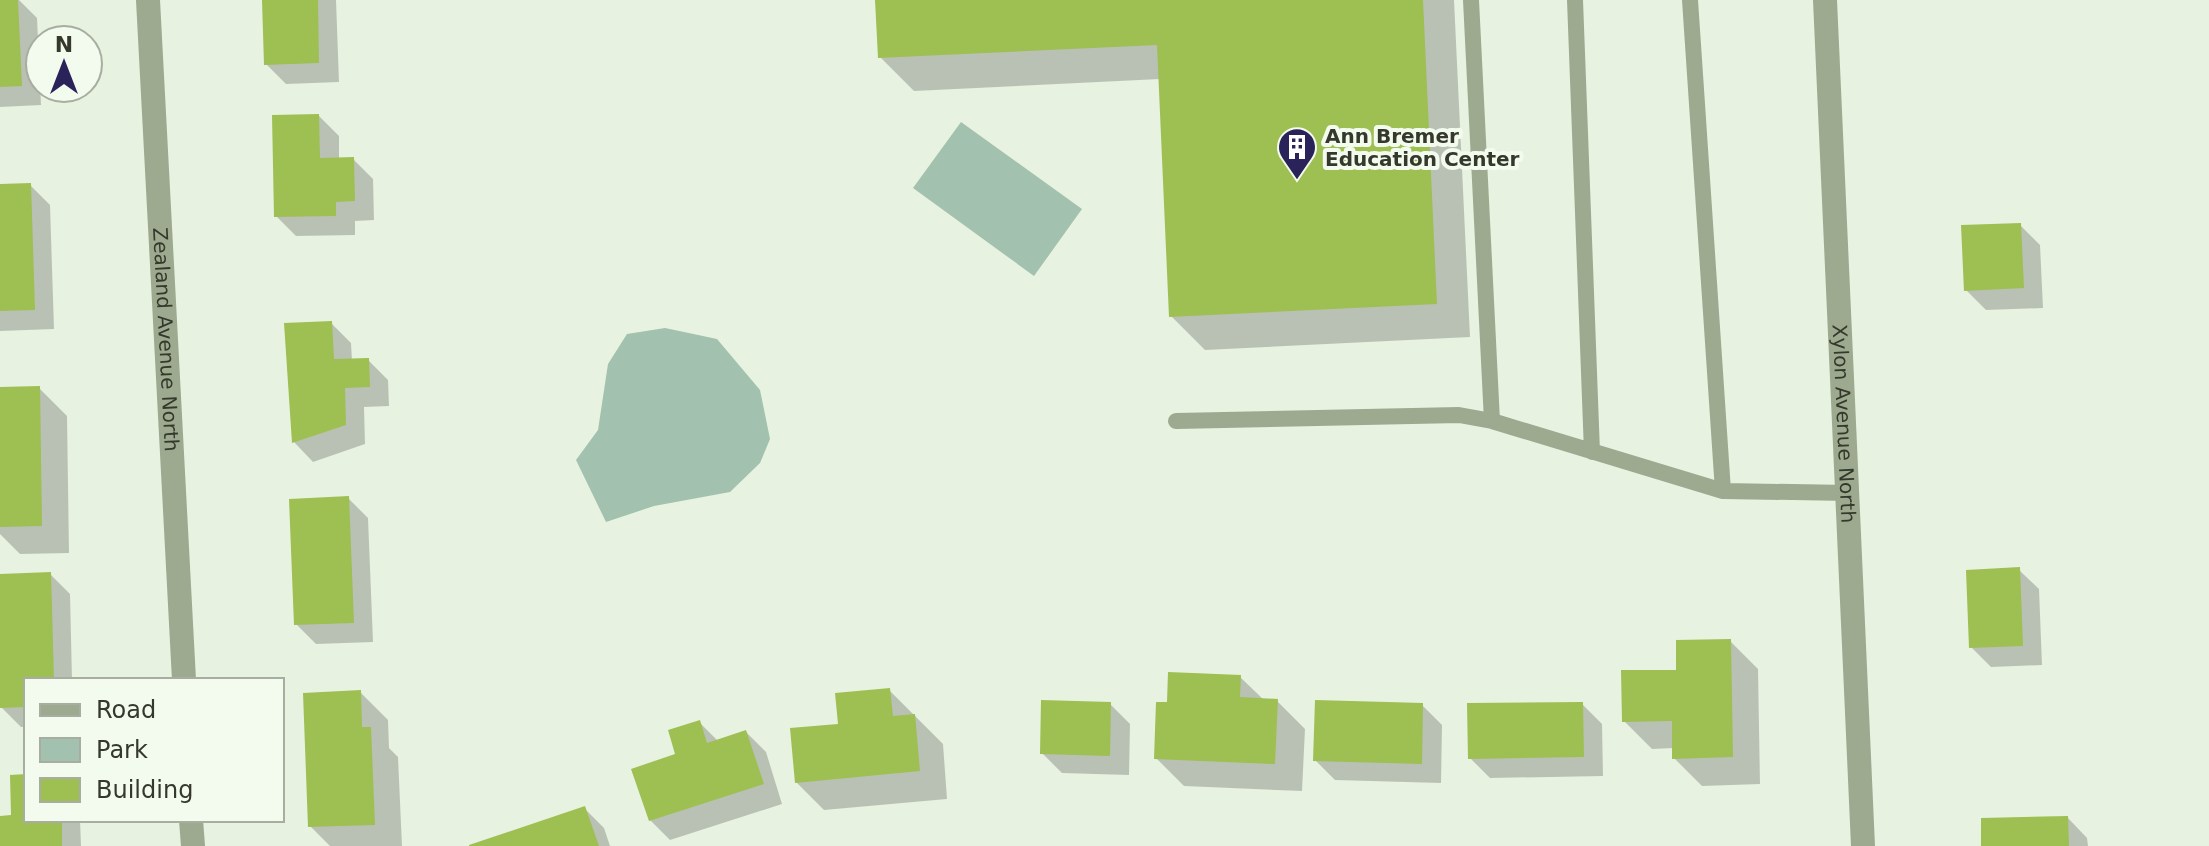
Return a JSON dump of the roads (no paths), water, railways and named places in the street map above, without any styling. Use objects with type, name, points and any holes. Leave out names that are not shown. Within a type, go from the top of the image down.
[{"type":"street","name":"Zealand Avenue North","points":[[148,0],[184,678]]},
{"type":"street","name":"Xylon Avenue North","points":[[1825,0],[1863,846]]},
{"type":"street","points":[[191,822],[193,846]]},
{"type":"lane","points":[[1471,0],[1492,421]]},
{"type":"lane","points":[[1575,0],[1592,452]]},
{"type":"lane","points":[[1690,0],[1723,491]]},
{"type":"lane","points":[[1176,421],[1459,415],[1492,421],[1723,491],[1849,493]]},
{"type":"place","name":"Ann Bremer Education Center","points":[[1297,181]]}]
